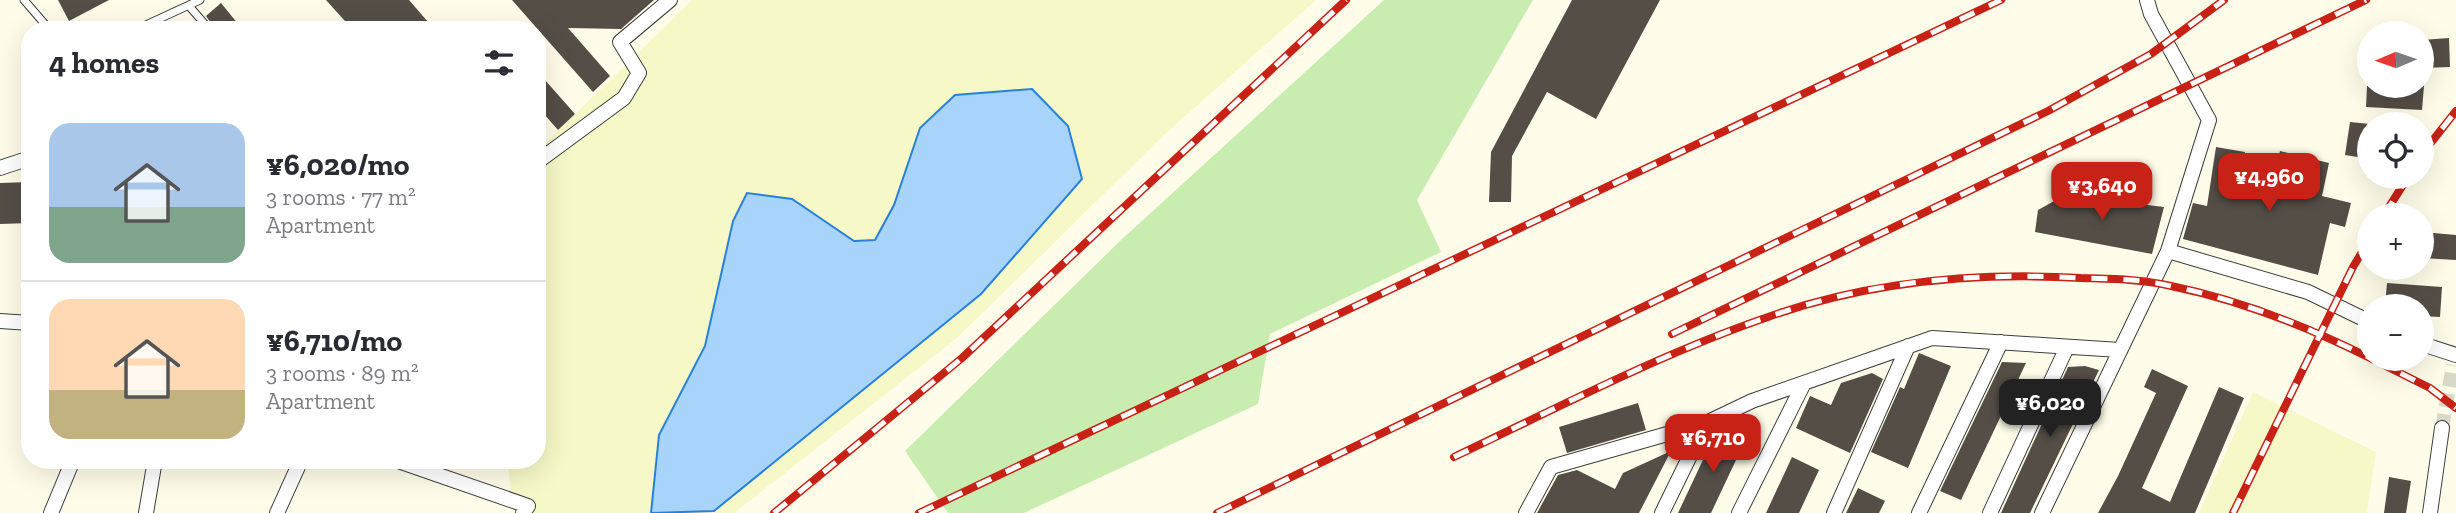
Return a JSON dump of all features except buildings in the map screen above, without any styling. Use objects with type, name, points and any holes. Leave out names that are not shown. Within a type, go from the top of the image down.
[{"type":"street","points":[[546,155],[624,98],[639,73],[620,42],[670,0]]},
{"type":"street","points":[[2042,513],[2168,251],[2209,120],[2151,14],[2147,0]]},
{"type":"street","points":[[0,167],[21,161]]},
{"type":"street","points":[[2168,251],[2308,292],[2357,316]]},
{"type":"street","points":[[0,321],[21,322]]},
{"type":"street","points":[[1526,513],[1551,467],[1706,423],[1752,401],[1931,338],[2120,350]]},
{"type":"street","points":[[1919,513],[2001,342]]},
{"type":"street","points":[[1834,513],[1908,346]]},
{"type":"street","points":[[1990,513],[2067,347]]},
{"type":"street","points":[[2434,348],[2455,356]]},
{"type":"street","points":[[1740,513],[1804,383]]},
{"type":"street","points":[[1662,513],[1706,423]]},
{"type":"street","points":[[2430,513],[2442,428]]},
{"type":"street","points":[[51,513],[69,469]]},
{"type":"street","points":[[146,513],[153,469]]},
{"type":"street","points":[[277,513],[297,469]]},
{"type":"street","points":[[421,469],[528,506],[523,513]]},
{"type":"lane","points":[[24,0],[42,21]]},
{"type":"lane","points":[[157,21],[200,0]]},
{"type":"lane","points":[[189,6],[202,21]]},
{"type":"green space","points":[[692,0],[1316,0],[1164,135],[957,338],[734,513],[514,513],[508,469],[546,469],[546,142]]},
{"type":"green space","points":[[1384,0],[1533,0],[1417,200],[1441,252],[1270,334],[1258,404],[1024,513],[948,513],[905,451],[1121,240]]},
{"type":"green space","points":[[2253,392],[2376,452],[2367,513],[2199,513]]},
{"type":"water","points":[[1032,89],[1068,126],[1082,179],[981,294],[714,511],[651,513],[659,435],[705,346],[733,221],[747,193],[792,199],[854,241],[875,240],[894,205],[920,128],[955,95]]},
{"type":"tunnel","points":[[2442,428],[2453,365]]},
{"type":"railway","points":[[774,513],[962,358],[1346,0]]},
{"type":"railway","points":[[919,513],[2001,0]]},
{"type":"railway","points":[[1217,513],[2048,111],[2151,54],[2224,0]]},
{"type":"railway","points":[[1672,334],[2366,0]]},
{"type":"railway","points":[[2434,139],[2456,111]]},
{"type":"railway","points":[[2392,203],[2400,189]]},
{"type":"railway","points":[[2233,513],[2357,260]]},
{"type":"railway","points":[[1454,457],[1609,382],[1768,317],[1845,295],[1923,282],[2041,276],[2160,284],[2197,292],[2272,315],[2357,352]]},
{"type":"railway","points":[[2396,371],[2430,388],[2456,408]]}]
